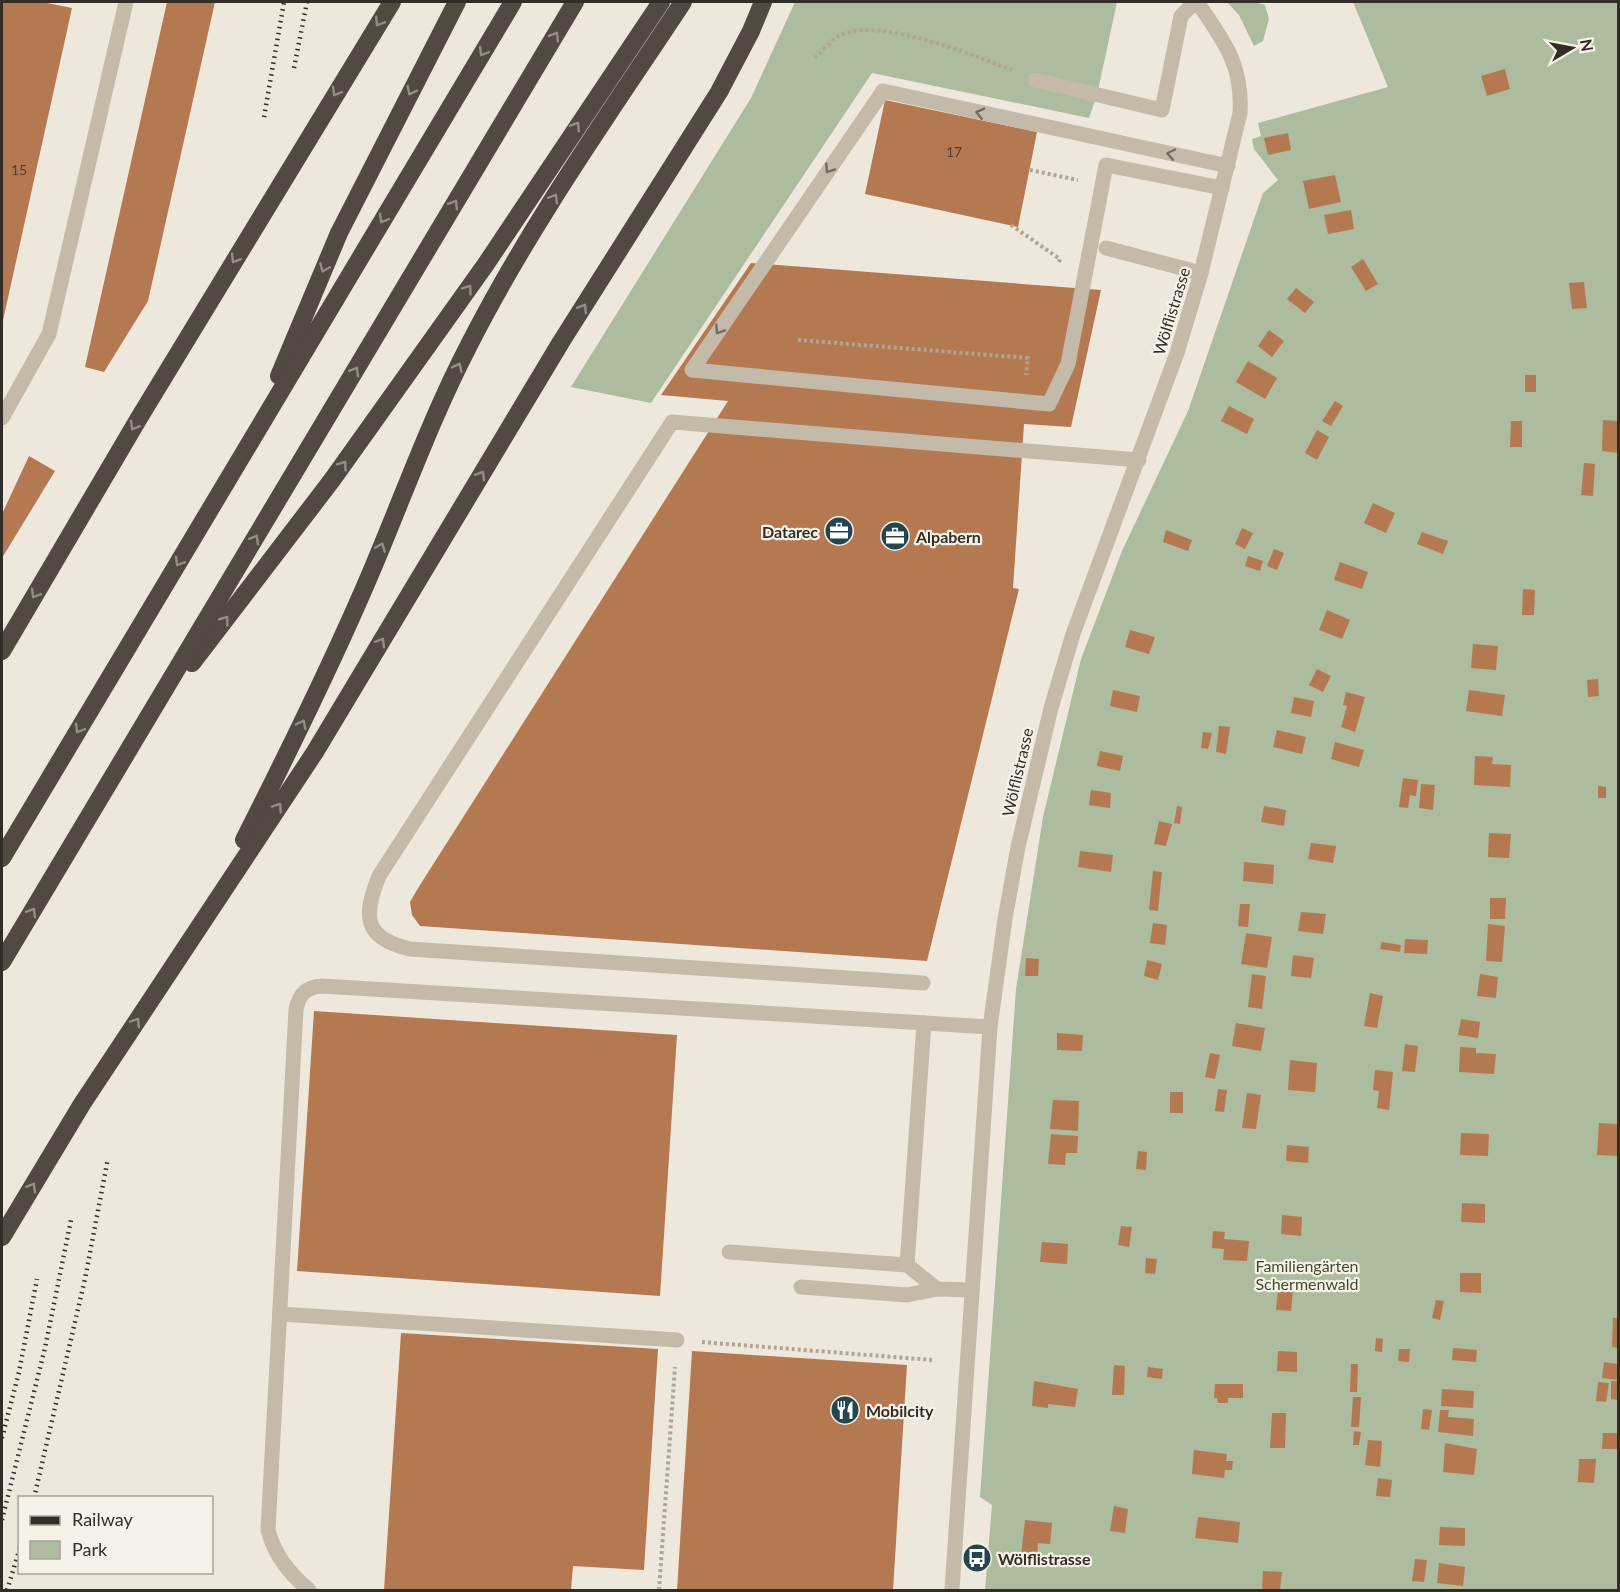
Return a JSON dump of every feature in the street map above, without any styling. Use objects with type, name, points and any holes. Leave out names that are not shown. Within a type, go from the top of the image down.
[{"type":"highway","points":[[2,651],[139,418],[392,2]]},
{"type":"highway","points":[[252,440],[339,233],[457,2]]},
{"type":"highway","points":[[2,858],[513,2]]},
{"type":"highway","points":[[2,962],[575,2]]},
{"type":"highway","points":[[138,733],[332,480],[453,311],[661,2]]},
{"type":"highway","points":[[210,908],[333,660],[438,408],[469,344],[564,183],[683,2]]},
{"type":"highway","points":[[2,1237],[82,1104],[315,752],[561,342],[719,92],[751,31],[763,2]]},
{"type":"lane","points":[[2,418],[50,333],[126,2]]},
{"type":"lane","points":[[1035,80],[1162,110],[1181,16],[1196,2]]},
{"type":"lane","name":"Wölflistrasse","points":[[952,1590],[990,1027],[1018,847],[1051,708],[1100,555],[1140,460],[1165,392],[1202,273],[1240,113],[1238,73],[1227,46],[1196,2]]},
{"type":"lane","points":[[1222,188],[1106,165],[1068,364],[1049,404],[692,370],[883,91],[1228,166]]},
{"type":"lane","points":[[1106,248],[1202,273]]},
{"type":"lane","points":[[923,983],[410,949],[387,942],[375,932],[369,923],[369,900],[379,876],[672,422],[1140,460]]},
{"type":"lane","points":[[309,1590],[288,1571],[273,1550],[268,1530],[296,1010],[303,992],[311,987],[322,986],[990,1027]]},
{"type":"lane","points":[[907,1265],[924,1023]]},
{"type":"lane","points":[[729,1252],[907,1265],[937,1289]]},
{"type":"lane","points":[[801,1287],[907,1295],[937,1289],[972,1290]]},
{"type":"lane","points":[[280,1314],[677,1340]]},
{"type":"path","points":[[815,58],[840,35],[854,30],[884,29],[980,58],[1035,80]]},
{"type":"path","points":[[1011,225],[1060,259],[1059,270]]},
{"type":"path","points":[[798,340],[1028,358],[1025,379]]},
{"type":"path","points":[[659,1590],[677,1340],[932,1360]]},
{"type":"green space","points":[[795,2],[1117,2],[1097,95],[1089,118],[872,73],[651,403],[571,387],[751,98]]},
{"type":"green space","points":[[1227,2],[1254,2],[1265,5],[1269,19],[1263,41],[1254,46],[1239,15]]},
{"type":"green space","name":"Familiengärten Schermenwald","points":[[1353,2],[1618,2],[1618,1590],[985,1590],[992,1505],[980,1497],[1016,989],[1043,817],[1081,659],[1122,551],[1188,411],[1263,193],[1278,180],[1254,149],[1252,139],[1261,136],[1258,123],[1388,87]]},
{"type":"building","points":[[2,2],[42,2],[72,8],[2,325]]},
{"type":"building","points":[[167,2],[215,2],[148,301],[104,372],[85,367]]},
{"type":"building","points":[[1505,69],[1510,89],[1487,96],[1481,76]]},
{"type":"building","points":[[885,100],[1037,132],[1018,227],[865,194]]},
{"type":"building","points":[[1288,133],[1291,150],[1268,155],[1264,138]]},
{"type":"building","points":[[1335,175],[1341,202],[1309,209],[1303,181]]},
{"type":"building","points":[[1351,210],[1354,229],[1328,234],[1324,215]]},
{"type":"building","points":[[1363,259],[1378,284],[1366,291],[1351,267]]},
{"type":"building","points":[[751,263],[1101,290],[1071,427],[1024,424],[1013,588],[1019,589],[927,961],[420,926],[412,915],[410,902],[728,401],[661,395]]},
{"type":"building","points":[[1584,282],[1587,308],[1572,309],[1569,283]]},
{"type":"building","points":[[1296,288],[1314,302],[1305,313],[1287,299]]},
{"type":"building","points":[[1269,330],[1284,341],[1272,357],[1258,346]]},
{"type":"building","points":[[1248,361],[1277,378],[1265,399],[1236,382]]},
{"type":"building","points":[[1525,375],[1536,375],[1536,392],[1525,392]]},
{"type":"building","points":[[1335,401],[1343,406],[1331,426],[1322,421]]},
{"type":"building","points":[[1229,406],[1254,419],[1247,434],[1221,421]]},
{"type":"building","points":[[1603,420],[1618,421],[1618,453],[1602,451]]},
{"type":"building","points":[[1511,421],[1522,421],[1522,447],[1510,447]]},
{"type":"building","points":[[1317,430],[1329,437],[1317,460],[1305,453]]},
{"type":"building","points":[[29,456],[55,471],[2,558],[2,514]]},
{"type":"building","points":[[1584,463],[1595,464],[1593,496],[1581,495]]},
{"type":"building","points":[[1373,503],[1395,513],[1386,533],[1364,523]]},
{"type":"building","points":[[1242,528],[1253,533],[1245,549],[1235,544]]},
{"type":"building","points":[[1166,530],[1192,540],[1188,551],[1163,542]]},
{"type":"building","points":[[1422,532],[1448,541],[1443,554],[1417,544]]},
{"type":"building","points":[[1274,549],[1284,553],[1277,570],[1267,566]]},
{"type":"building","points":[[1248,556],[1263,561],[1260,571],[1245,566]]},
{"type":"building","points":[[1340,562],[1368,572],[1362,589],[1334,580]]},
{"type":"building","points":[[1523,589],[1535,590],[1534,615],[1522,615]]},
{"type":"building","points":[[1327,610],[1350,620],[1342,639],[1319,630]]},
{"type":"building","points":[[1130,630],[1155,637],[1149,654],[1125,647]]},
{"type":"building","points":[[1473,644],[1498,646],[1496,670],[1471,668]]},
{"type":"building","points":[[1317,669],[1331,676],[1323,692],[1309,685]]},
{"type":"building","points":[[1598,679],[1599,696],[1588,697],[1587,680]]},
{"type":"building","points":[[1113,690],[1140,696],[1137,712],[1110,706]]},
{"type":"building","points":[[1469,690],[1505,695],[1502,716],[1466,711]]},
{"type":"building","points":[[1346,692],[1365,697],[1355,732],[1341,727],[1347,706],[1343,705]]},
{"type":"building","points":[[1294,697],[1314,701],[1311,717],[1291,713]]},
{"type":"building","points":[[1219,726],[1230,727],[1226,754],[1216,752]]},
{"type":"building","points":[[1277,730],[1306,737],[1302,754],[1273,747]]},
{"type":"building","points":[[1203,732],[1212,733],[1208,749],[1201,748]]},
{"type":"building","points":[[1335,742],[1364,750],[1359,767],[1331,759]]},
{"type":"building","points":[[1100,751],[1123,756],[1120,771],[1097,766]]},
{"type":"building","points":[[1475,756],[1493,757],[1492,764],[1511,765],[1510,787],[1474,785]]},
{"type":"building","points":[[1403,778],[1418,780],[1416,796],[1410,795],[1408,808],[1399,807]]},
{"type":"building","points":[[1421,784],[1435,785],[1433,810],[1419,808]]},
{"type":"building","points":[[1598,786],[1606,787],[1606,798],[1598,798]]},
{"type":"building","points":[[1091,790],[1111,793],[1110,808],[1089,805]]},
{"type":"building","points":[[1177,806],[1182,807],[1180,824],[1174,823]]},
{"type":"building","points":[[1264,806],[1286,810],[1284,826],[1261,822]]},
{"type":"building","points":[[1159,821],[1172,824],[1166,846],[1154,844]]},
{"type":"building","points":[[1489,833],[1511,834],[1509,858],[1488,857]]},
{"type":"building","points":[[1311,843],[1336,846],[1333,863],[1308,859]]},
{"type":"building","points":[[1080,851],[1113,855],[1111,872],[1078,867]]},
{"type":"building","points":[[1244,862],[1274,865],[1273,884],[1243,881]]},
{"type":"building","points":[[1153,871],[1162,872],[1158,911],[1149,910]]},
{"type":"building","points":[[1490,898],[1506,898],[1505,919],[1490,919]]},
{"type":"building","points":[[1240,904],[1250,904],[1248,927],[1238,926]]},
{"type":"building","points":[[1301,912],[1326,914],[1323,934],[1298,931]]},
{"type":"building","points":[[1153,923],[1167,925],[1165,945],[1150,943]]},
{"type":"building","points":[[1488,924],[1505,926],[1502,962],[1486,961]]},
{"type":"building","points":[[1246,933],[1272,937],[1267,968],[1241,964]]},
{"type":"building","points":[[1405,939],[1428,940],[1427,954],[1404,953]]},
{"type":"building","points":[[1382,942],[1401,945],[1400,952],[1380,949]]},
{"type":"building","points":[[1293,955],[1314,958],[1311,978],[1291,976]]},
{"type":"building","points":[[1026,958],[1039,959],[1038,976],[1025,976]]},
{"type":"building","points":[[1147,960],[1162,964],[1158,980],[1144,976]]},
{"type":"building","points":[[1252,974],[1266,976],[1262,1009],[1248,1007]]},
{"type":"building","points":[[1480,974],[1498,977],[1496,998],[1477,996]]},
{"type":"building","points":[[1370,993],[1383,996],[1377,1028],[1364,1026]]},
{"type":"building","points":[[314,1011],[677,1035],[660,1296],[297,1271]]},
{"type":"building","points":[[1461,1019],[1480,1022],[1478,1038],[1458,1035]]},
{"type":"building","points":[[1236,1023],[1265,1028],[1261,1051],[1232,1046]]},
{"type":"building","points":[[1057,1033],[1083,1035],[1082,1051],[1057,1050]]},
{"type":"building","points":[[1405,1044],[1418,1046],[1415,1072],[1402,1071]]},
{"type":"building","points":[[1460,1047],[1476,1048],[1476,1053],[1496,1054],[1494,1074],[1459,1072]]},
{"type":"building","points":[[1210,1053],[1220,1055],[1215,1079],[1205,1077]]},
{"type":"building","points":[[1290,1060],[1317,1063],[1315,1092],[1288,1090]]},
{"type":"building","points":[[1375,1070],[1393,1072],[1389,1110],[1377,1108],[1379,1091],[1373,1090]]},
{"type":"building","points":[[1218,1089],[1227,1090],[1224,1112],[1215,1111]]},
{"type":"building","points":[[1170,1092],[1183,1092],[1183,1113],[1170,1113]]},
{"type":"building","points":[[1247,1093],[1261,1095],[1256,1129],[1242,1128]]},
{"type":"building","points":[[1053,1100],[1079,1101],[1078,1131],[1050,1129]]},
{"type":"building","points":[[1599,1123],[1618,1124],[1618,1156],[1597,1155]]},
{"type":"building","points":[[1461,1133],[1489,1134],[1488,1156],[1460,1155]]},
{"type":"building","points":[[1051,1134],[1078,1136],[1077,1153],[1066,1153],[1065,1165],[1048,1164]]},
{"type":"building","points":[[1287,1145],[1309,1147],[1308,1163],[1286,1161]]},
{"type":"building","points":[[1138,1151],[1147,1152],[1146,1170],[1136,1169]]},
{"type":"building","points":[[1462,1203],[1485,1204],[1485,1223],[1461,1222]]},
{"type":"building","points":[[1282,1215],[1302,1217],[1301,1236],[1281,1234]]},
{"type":"building","points":[[1121,1226],[1132,1227],[1129,1247],[1118,1245]]},
{"type":"building","points":[[1213,1231],[1225,1232],[1224,1239],[1249,1241],[1247,1261],[1223,1260],[1224,1249],[1212,1248]]},
{"type":"building","points":[[1042,1242],[1068,1244],[1067,1264],[1040,1262]]},
{"type":"building","points":[[1146,1258],[1157,1259],[1155,1274],[1145,1273]]},
{"type":"building","points":[[1460,1273],[1481,1273],[1481,1293],[1460,1292]]},
{"type":"building","points":[[1278,1290],[1293,1291],[1291,1311],[1276,1310]]},
{"type":"building","points":[[1436,1300],[1444,1301],[1440,1320],[1432,1318]]},
{"type":"building","points":[[1613,1318],[1618,1318],[1618,1348],[1612,1347]]},
{"type":"building","points":[[401,1333],[658,1349],[644,1570],[573,1566],[571,1590],[384,1590]]},
{"type":"building","points":[[1376,1338],[1383,1339],[1382,1352],[1375,1351]]},
{"type":"building","points":[[1453,1348],[1477,1350],[1476,1362],[1452,1360]]},
{"type":"building","points":[[1399,1349],[1410,1349],[1409,1362],[1398,1361]]},
{"type":"building","points":[[692,1351],[907,1365],[893,1590],[677,1590]]},
{"type":"building","points":[[1278,1351],[1297,1352],[1297,1372],[1277,1371]]},
{"type":"building","points":[[1604,1362],[1618,1364],[1618,1380],[1602,1378]]},
{"type":"building","points":[[1351,1364],[1358,1364],[1357,1392],[1350,1392]]},
{"type":"building","points":[[1114,1365],[1125,1366],[1124,1395],[1112,1395]]},
{"type":"building","points":[[1148,1367],[1163,1369],[1162,1379],[1147,1377]]},
{"type":"building","points":[[1034,1381],[1078,1389],[1075,1407],[1048,1404],[1048,1408],[1032,1406]]},
{"type":"building","points":[[1611,1381],[1618,1381],[1618,1400],[1611,1399]]},
{"type":"building","points":[[1598,1382],[1609,1383],[1606,1402],[1596,1401]]},
{"type":"building","points":[[1215,1384],[1243,1384],[1243,1398],[1228,1398],[1228,1403],[1218,1403],[1217,1398],[1214,1398]]},
{"type":"building","points":[[1442,1389],[1474,1391],[1473,1408],[1441,1406]]},
{"type":"building","points":[[1353,1397],[1361,1397],[1359,1427],[1351,1427]]},
{"type":"building","points":[[1423,1409],[1432,1410],[1429,1430],[1421,1429]]},
{"type":"building","points":[[1440,1410],[1449,1410],[1448,1417],[1474,1419],[1473,1436],[1438,1432]]},
{"type":"building","points":[[1272,1413],[1286,1413],[1285,1448],[1270,1448]]},
{"type":"building","points":[[1354,1431],[1361,1432],[1359,1445],[1353,1445]]},
{"type":"building","points":[[1603,1433],[1617,1433],[1617,1449],[1602,1449]]},
{"type":"building","points":[[1368,1440],[1382,1441],[1380,1467],[1365,1465]]},
{"type":"building","points":[[1445,1443],[1477,1449],[1474,1475],[1443,1472]]},
{"type":"building","points":[[1194,1450],[1227,1454],[1226,1461],[1233,1461],[1232,1470],[1225,1470],[1224,1478],[1192,1474]]},
{"type":"building","points":[[1579,1459],[1596,1459],[1594,1483],[1578,1482]]},
{"type":"building","points":[[1378,1478],[1392,1480],[1390,1497],[1376,1496]]},
{"type":"building","points":[[1114,1506],[1128,1509],[1125,1533],[1110,1531]]},
{"type":"building","points":[[1198,1517],[1240,1522],[1238,1543],[1195,1538]]},
{"type":"building","points":[[1025,1520],[1052,1523],[1050,1544],[1038,1543],[1037,1558],[1021,1556]]},
{"type":"building","points":[[1440,1527],[1465,1528],[1465,1546],[1439,1545]]},
{"type":"building","points":[[1415,1559],[1427,1560],[1424,1582],[1412,1581]]},
{"type":"building","points":[[1439,1563],[1465,1567],[1463,1586],[1437,1583]]},
{"type":"building","points":[[1263,1571],[1282,1572],[1280,1590],[1262,1590]]},
{"type":"railway","points":[[264,117],[284,2]]},
{"type":"railway","points":[[294,68],[307,2]]},
{"type":"railway","points":[[34,1496],[85,1279],[108,1158]]},
{"type":"railway","points":[[2,1520],[45,1348],[71,1220]]},
{"type":"railway","points":[[2,1438],[19,1372],[37,1279]]},
{"type":"railway","points":[[7,1590],[18,1554]]},
{"type":"place","name":"Datarec","points":[[839,531]]},
{"type":"place","name":"Alpabern","points":[[895,536]]},
{"type":"place","name":"Mobilcity","points":[[845,1410]]},
{"type":"place","name":"Wölflistrasse","points":[[977,1558]]}]
